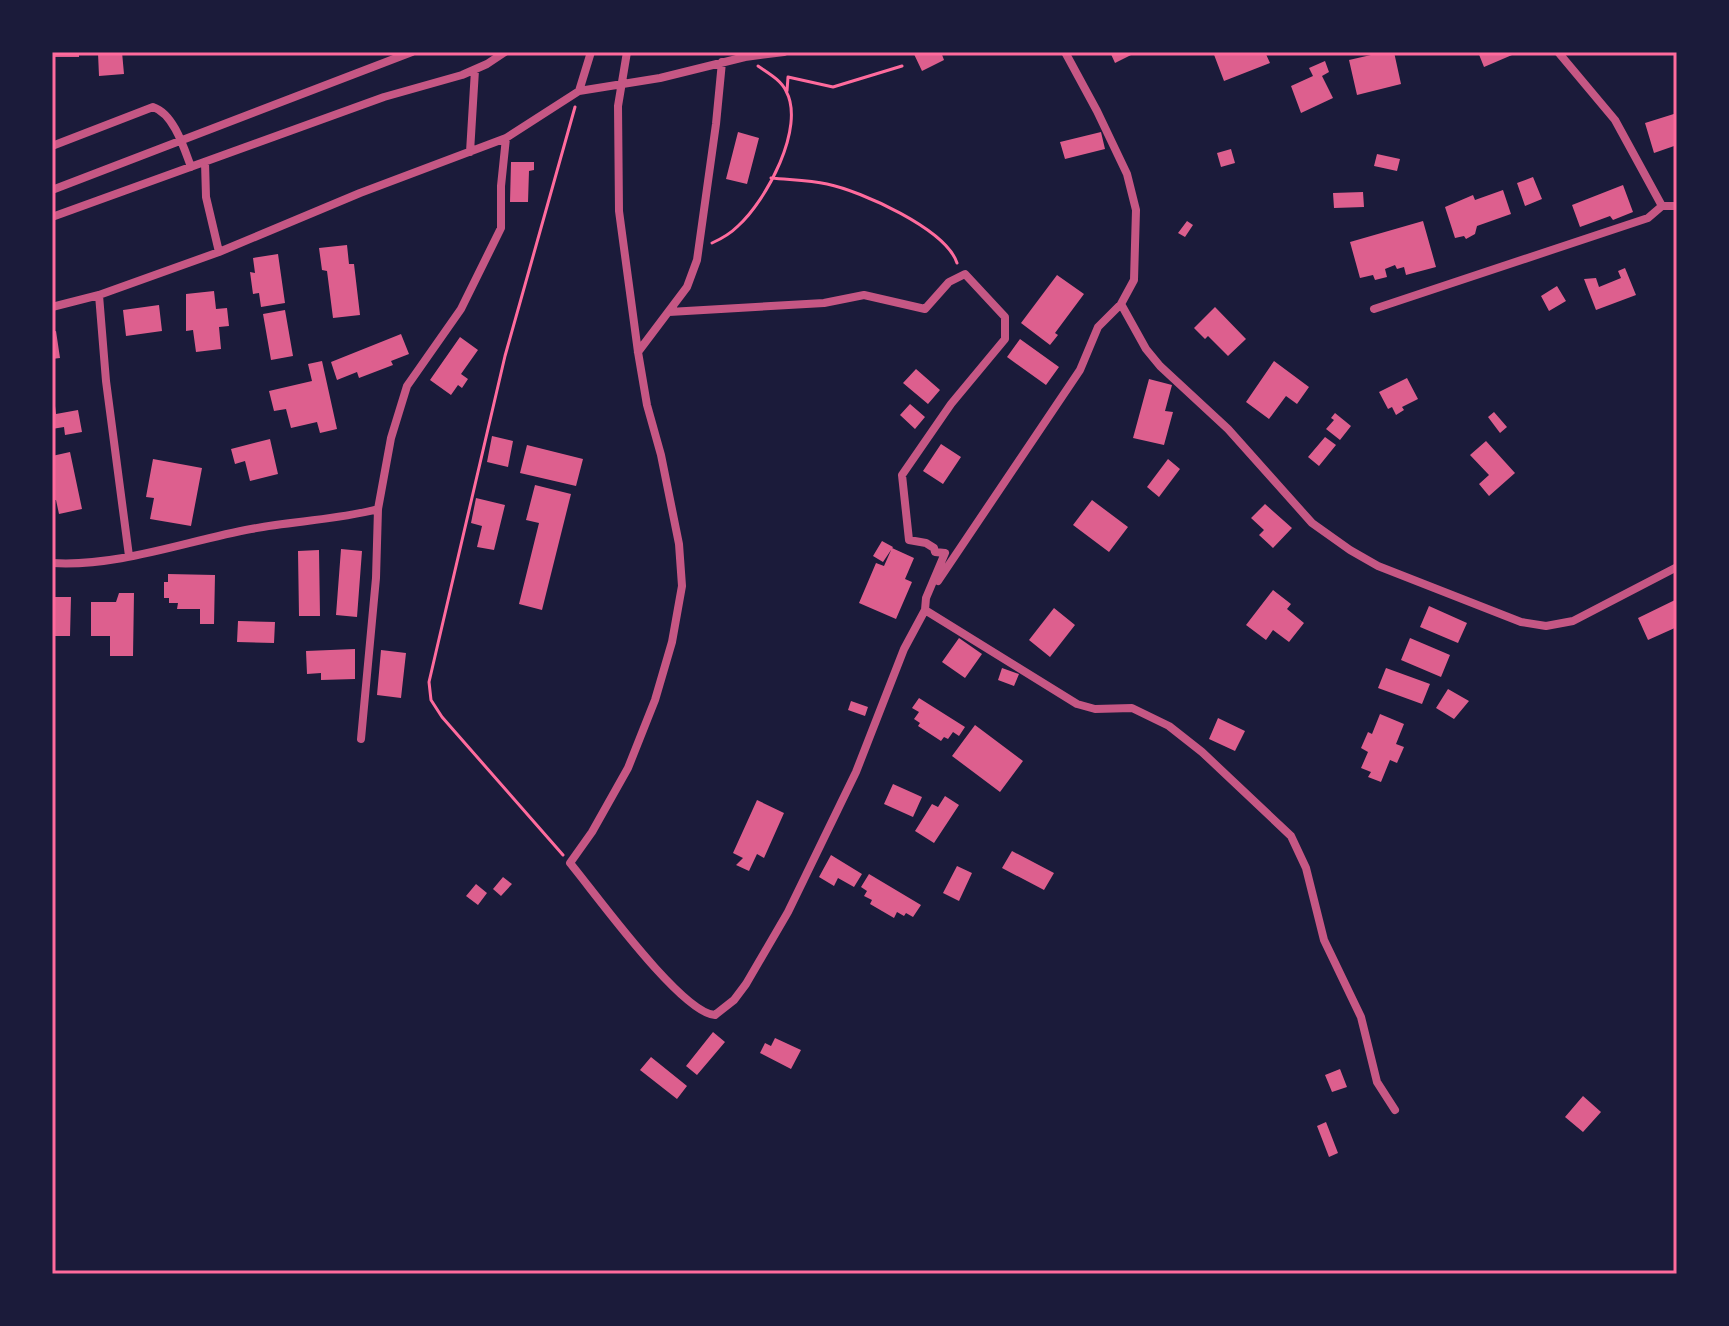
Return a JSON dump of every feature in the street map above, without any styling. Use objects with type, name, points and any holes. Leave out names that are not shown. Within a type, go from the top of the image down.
[{"type":"street","points":[[52,190],[412,52]]},
{"type":"street","points":[[52,217],[384,97],[475,70],[505,52]]},
{"type":"street","points":[[579,91],[591,52]]},
{"type":"street","points":[[627,52],[618,106],[619,211],[647,405],[661,455],[679,544],[682,568],[680,606],[655,700],[628,768],[592,832],[570,863],[684,999],[704,1014],[719,1014],[746,984],[788,912],[856,772],[904,649],[925,610],[926,598],[945,553],[935,552],[926,543],[909,540],[902,475],[951,404],[1005,339],[1005,317],[965,274],[949,282],[925,309],[864,295],[824,303],[669,312]]},
{"type":"street","points":[[735,52],[745,57]]},
{"type":"street","points":[[52,307],[99,295],[219,252],[360,193],[506,138],[579,91],[784,52]]},
{"type":"street","points":[[926,598],[1080,370],[1098,327],[1121,304],[1134,280],[1136,210],[1127,174],[1065,52]]},
{"type":"street","points":[[1558,52],[1615,120],[1662,206]]},
{"type":"street","points":[[638,352],[687,287],[699,249],[722,62]]},
{"type":"street","points":[[470,152],[475,70]]},
{"type":"street","points":[[52,146],[153,107],[164,113],[181,141],[191,167]]},
{"type":"street","points":[[361,739],[376,578],[378,509],[391,438],[407,386],[461,309],[501,228],[506,138]]},
{"type":"street","points":[[205,162],[206,197],[219,252]]},
{"type":"street","points":[[1374,309],[1648,218],[1662,206],[1677,206]]},
{"type":"street","points":[[99,295],[108,396],[129,556]]},
{"type":"street","points":[[1121,304],[1146,349],[1160,366],[1228,429],[1312,523],[1378,566],[1521,622],[1546,626],[1573,621],[1677,567]]},
{"type":"street","points":[[52,563],[68,564],[129,556],[257,528],[352,516],[378,509]]},
{"type":"street","points":[[925,610],[1077,704],[1095,709],[1124,707],[1140,710],[1169,726],[1202,752],[1283,827],[1299,849],[1324,940],[1361,1017],[1377,1082],[1395,1110]]},
{"type":"path","points":[[745,57],[770,74],[787,91]]},
{"type":"path","points":[[699,249],[737,227],[750,214],[771,178],[791,132],[788,77],[833,87],[902,66]]},
{"type":"path","points":[[570,863],[442,717],[431,700],[429,682],[505,356],[579,91]]},
{"type":"path","points":[[771,178],[824,183],[871,200],[920,226],[947,248],[957,261],[954,272]]},
{"type":"building","points":[[52,52],[79,52],[79,57],[52,57]]},
{"type":"building","points":[[122,52],[124,74],[99,76],[98,53]]},
{"type":"building","points":[[913,52],[941,52],[944,60],[922,71]]},
{"type":"building","points":[[1110,52],[1137,52],[1115,63]]},
{"type":"building","points":[[1213,52],[1265,52],[1270,63],[1224,81]]},
{"type":"building","points":[[1394,52],[1401,84],[1357,95],[1349,60]]},
{"type":"building","points":[[1478,52],[1519,52],[1484,67]]},
{"type":"building","points":[[1325,61],[1329,72],[1322,76],[1333,98],[1301,113],[1291,86],[1313,76],[1309,68]]},
{"type":"building","points":[[1677,113],[1677,145],[1654,153],[1645,123]]},
{"type":"building","points":[[738,132],[759,138],[747,184],[726,179]]},
{"type":"building","points":[[1101,132],[1105,149],[1065,159],[1060,142]]},
{"type":"building","points":[[1231,149],[1235,163],[1221,167],[1217,153]]},
{"type":"building","points":[[1377,154],[1400,159],[1397,171],[1374,166]]},
{"type":"building","points":[[511,162],[534,162],[534,170],[529,171],[528,202],[510,202]]},
{"type":"building","points":[[1533,177],[1542,199],[1525,206],[1517,183]]},
{"type":"building","points":[[1623,185],[1633,212],[1613,220],[1610,216],[1580,227],[1572,205]]},
{"type":"building","points":[[1503,190],[1511,214],[1477,226],[1475,234],[1466,239],[1464,236],[1455,238],[1445,207],[1473,195],[1475,200]]},
{"type":"building","points":[[1363,192],[1364,207],[1334,208],[1333,193]]},
{"type":"building","points":[[1187,221],[1193,225],[1185,237],[1178,233]]},
{"type":"building","points":[[1423,221],[1436,267],[1406,275],[1404,267],[1397,269],[1395,265],[1385,269],[1387,277],[1375,280],[1373,275],[1360,278],[1350,242]]},
{"type":"building","points":[[347,245],[349,264],[354,264],[360,315],[333,318],[327,271],[322,270],[319,248]]},
{"type":"building","points":[[278,254],[285,303],[261,307],[259,293],[253,294],[250,272],[255,273],[253,258]]},
{"type":"building","points":[[1625,268],[1636,295],[1596,310],[1584,279],[1596,278],[1599,287],[1621,278],[1618,271]]},
{"type":"building","points":[[1057,275],[1084,294],[1055,333],[1058,335],[1050,345],[1021,323]]},
{"type":"building","points":[[1557,286],[1566,301],[1549,311],[1541,296]]},
{"type":"building","points":[[214,291],[216,309],[227,308],[229,326],[219,327],[221,349],[196,352],[193,330],[186,331],[186,294]]},
{"type":"building","points":[[159,305],[162,331],[126,336],[123,310]]},
{"type":"building","points":[[1215,307],[1246,339],[1228,356],[1208,336],[1205,339],[1194,328]]},
{"type":"building","points":[[285,310],[293,356],[271,360],[263,314]]},
{"type":"building","points":[[56,331],[60,358],[52,359],[52,332]]},
{"type":"building","points":[[401,334],[409,354],[391,361],[393,365],[359,378],[357,372],[337,380],[331,362]]},
{"type":"building","points":[[460,337],[478,350],[461,374],[468,379],[462,388],[458,385],[451,395],[430,380]]},
{"type":"building","points":[[1020,339],[1059,367],[1046,385],[1007,357]]},
{"type":"building","points":[[322,361],[337,429],[320,433],[317,422],[291,428],[286,409],[274,411],[269,391],[312,381],[308,364]]},
{"type":"building","points":[[1274,361],[1309,387],[1297,404],[1286,396],[1269,419],[1246,402]]},
{"type":"building","points":[[916,369],[940,390],[928,404],[903,383]]},
{"type":"building","points":[[1407,378],[1418,399],[1402,407],[1404,410],[1396,415],[1392,407],[1388,409],[1379,392]]},
{"type":"building","points":[[1149,379],[1172,385],[1165,411],[1173,412],[1164,445],[1133,438]]},
{"type":"building","points":[[54,398],[56,414],[78,410],[82,432],[65,435],[64,427],[52,429]]},
{"type":"building","points":[[910,404],[925,417],[915,429],[900,415]]},
{"type":"building","points":[[1494,412],[1507,427],[1500,433],[1488,417]]},
{"type":"building","points":[[1335,413],[1351,426],[1340,440],[1326,429],[1334,420],[1331,418]]},
{"type":"building","points":[[492,436],[513,441],[508,467],[487,462]]},
{"type":"building","points":[[1325,437],[1336,445],[1319,466],[1308,457]]},
{"type":"building","points":[[270,439],[278,474],[250,481],[245,461],[235,464],[231,449]]},
{"type":"building","points":[[1486,441],[1515,473],[1489,496],[1479,484],[1489,475],[1470,455]]},
{"type":"building","points":[[941,444],[961,457],[943,484],[923,471]]},
{"type":"building","points":[[527,445],[583,459],[576,486],[520,473]]},
{"type":"building","points":[[70,452],[82,509],[59,514],[56,500],[52,500],[52,456]]},
{"type":"building","points":[[153,459],[202,468],[191,526],[150,519],[154,498],[146,497]]},
{"type":"building","points":[[1168,459],[1180,469],[1159,497],[1147,487]]},
{"type":"building","points":[[535,485],[571,494],[542,610],[519,604],[539,523],[526,520]]},
{"type":"building","points":[[476,498],[505,505],[494,550],[477,547],[482,526],[471,523]]},
{"type":"building","points":[[1092,500],[1128,527],[1109,552],[1073,525]]},
{"type":"building","points":[[1265,504],[1292,528],[1273,548],[1259,535],[1264,530],[1251,518]]},
{"type":"building","points":[[882,541],[893,547],[883,562],[873,556]]},
{"type":"building","points":[[892,548],[914,558],[905,579],[912,582],[896,619],[859,603],[876,563],[884,566]]},
{"type":"building","points":[[341,549],[362,551],[357,617],[336,615]]},
{"type":"building","points":[[319,550],[320,616],[299,616],[298,551]]},
{"type":"building","points":[[168,574],[215,575],[214,624],[200,624],[200,609],[177,609],[178,603],[169,603],[169,598],[164,598],[164,582],[168,582]]},
{"type":"building","points":[[1273,590],[1291,604],[1287,609],[1304,623],[1289,642],[1273,630],[1266,640],[1246,625]]},
{"type":"building","points":[[119,593],[134,593],[133,656],[110,656],[110,636],[91,636],[91,602],[116,602]]},
{"type":"building","points":[[52,597],[71,597],[70,636],[52,636]]},
{"type":"building","points":[[1677,599],[1677,627],[1648,640],[1638,618]]},
{"type":"building","points":[[1429,606],[1467,623],[1458,643],[1420,627]]},
{"type":"building","points":[[1054,608],[1075,625],[1050,657],[1029,640]]},
{"type":"building","points":[[238,621],[275,622],[274,643],[237,642]]},
{"type":"building","points":[[959,638],[982,654],[965,678],[942,662]]},
{"type":"building","points":[[1410,638],[1450,655],[1441,677],[1401,660]]},
{"type":"building","points":[[355,649],[355,679],[321,680],[321,673],[307,674],[306,651]]},
{"type":"building","points":[[381,650],[406,653],[401,698],[377,695]]},
{"type":"building","points":[[1002,668],[1019,674],[1014,686],[998,680]]},
{"type":"building","points":[[1386,668],[1430,684],[1422,704],[1378,688]]},
{"type":"building","points":[[1448,689],[1469,701],[1454,719],[1436,708]]},
{"type":"building","points":[[919,698],[965,727],[959,736],[953,732],[948,739],[944,737],[941,741],[918,726],[920,723],[914,719],[919,712],[912,708]]},
{"type":"building","points":[[851,701],[868,707],[865,716],[848,710]]},
{"type":"building","points":[[1380,714],[1404,724],[1396,744],[1404,747],[1397,763],[1390,760],[1381,782],[1368,777],[1371,772],[1361,768],[1368,752],[1361,748],[1368,732],[1372,734]]},
{"type":"building","points":[[1218,718],[1245,731],[1235,751],[1209,739]]},
{"type":"building","points":[[975,725],[1023,761],[1000,792],[952,756]]},
{"type":"building","points":[[893,784],[922,797],[913,817],[884,804]]},
{"type":"building","points":[[945,796],[959,805],[934,843],[915,831],[932,804],[938,807]]},
{"type":"building","points":[[757,800],[784,813],[764,858],[757,854],[749,871],[736,865],[743,858],[733,853]]},
{"type":"building","points":[[1012,851],[1054,873],[1044,890],[1002,868]]},
{"type":"building","points":[[831,855],[862,874],[854,887],[838,878],[834,886],[819,877]]},
{"type":"building","points":[[957,866],[972,873],[959,901],[943,893]]},
{"type":"building","points":[[869,874],[921,905],[913,917],[897,912],[894,918],[870,904],[872,900],[864,896],[867,891],[861,887]]},
{"type":"building","points":[[503,877],[512,884],[501,896],[493,889]]},
{"type":"building","points":[[476,884],[487,893],[478,905],[466,896]]},
{"type":"building","points":[[713,1032],[725,1042],[697,1075],[686,1066]]},
{"type":"building","points":[[775,1038],[801,1050],[791,1069],[760,1053],[765,1043],[771,1046]]},
{"type":"building","points":[[651,1057],[687,1086],[677,1099],[640,1070]]},
{"type":"building","points":[[1340,1069],[1347,1087],[1332,1092],[1325,1075]]},
{"type":"building","points":[[1583,1096],[1601,1112],[1583,1132],[1565,1117]]},
{"type":"building","points":[[1326,1122],[1338,1153],[1329,1157],[1317,1126]]}]
